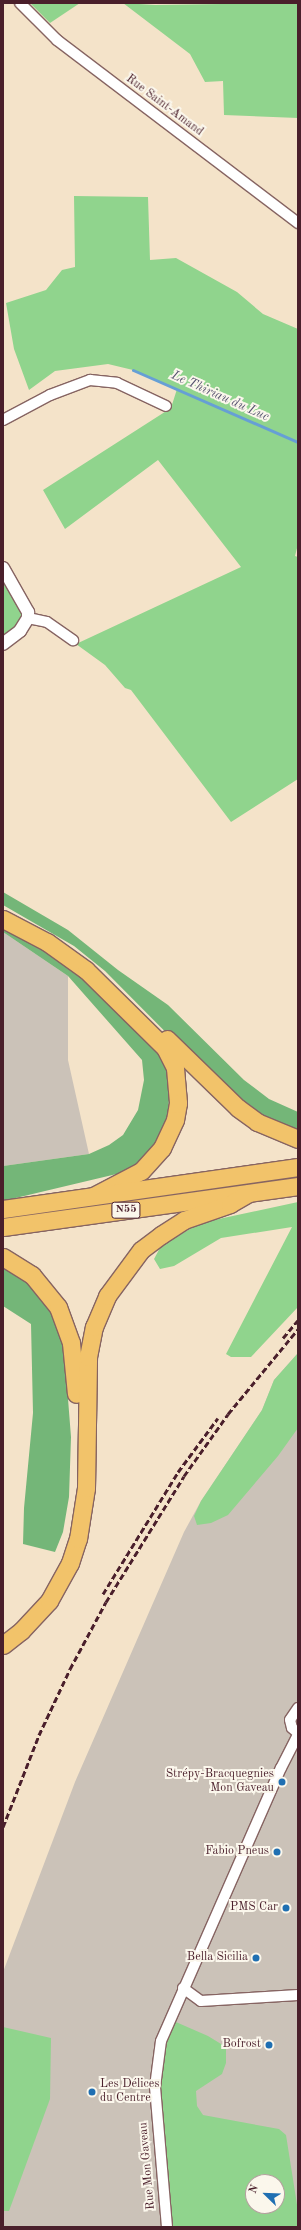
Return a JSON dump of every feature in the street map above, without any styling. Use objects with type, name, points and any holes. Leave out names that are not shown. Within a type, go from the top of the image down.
[{"type":"highway","points":[[3,909],[51,935],[92,964],[238,1108],[257,1122],[298,1139]]},
{"type":"highway","points":[[3,919],[46,942],[86,970],[165,1048],[176,1068],[178,1103],[173,1125],[162,1148],[141,1171],[93,1196]]},
{"type":"highway","name":"N55","points":[[3,1209],[298,1167]]},
{"type":"highway","name":"N55","points":[[3,1227],[298,1186]]},
{"type":"highway","points":[[3,1645],[21,1631],[49,1601],[70,1563],[78,1539],[86,1488],[88,1357],[94,1327],[107,1296],[141,1250],[161,1235],[184,1220],[230,1204],[249,1193]]},
{"type":"highway","points":[[3,1257],[32,1274],[46,1290],[64,1322],[74,1363],[78,1445],[74,1515],[63,1558],[44,1592],[19,1620],[3,1632]]},
{"type":"street","name":"Rue Saint-Amand","points":[[20,3],[57,40],[298,224]]},
{"type":"street","points":[[3,420],[50,395],[90,380],[109,381],[166,406]]},
{"type":"street","points":[[3,568],[22,598],[28,612],[28,618],[20,631],[3,644]]},
{"type":"street","points":[[28,618],[47,622],[73,640]]},
{"type":"street","points":[[298,1708],[290,1720],[292,1728],[298,1734]]},
{"type":"street","name":"Rue Mon Gaveau","points":[[167,2227],[158,2139],[156,2072],[164,2030],[298,1734]]},
{"type":"street","points":[[183,1988],[200,2001],[298,1995]]},
{"type":"shaded area","points":[[3,932],[68,976],[68,1060],[89,1154],[3,1166]]},
{"type":"shaded area","points":[[298,1353],[298,2227],[3,2227],[3,1972],[75,1782],[184,1532],[201,1501],[262,1410],[274,1380]]},
{"type":"green space","points":[[30,3],[80,3],[50,23]]},
{"type":"green space","points":[[123,3],[155,5],[298,3],[298,118],[224,115],[223,81],[205,82],[190,54]]},
{"type":"green space","points":[[74,196],[148,197],[150,260],[176,258],[237,292],[263,314],[298,329],[298,544],[295,556],[298,557],[298,779],[231,822],[131,690],[125,688],[105,665],[76,644],[241,567],[158,460],[65,529],[43,490],[171,408],[177,389],[133,370],[108,364],[55,371],[29,390],[14,349],[6,303],[46,290],[62,270],[75,267]]},
{"type":"green space","points":[[3,576],[28,612],[3,644]]},
{"type":"green space","points":[[3,892],[68,930],[118,970],[168,1005],[244,1080],[269,1099],[298,1112],[298,1134],[286,1130],[229,1096],[105,971],[74,946],[3,905]]},
{"type":"green space","points":[[3,924],[65,958],[151,1040],[168,1068],[170,1086],[168,1114],[160,1137],[147,1156],[125,1172],[3,1201],[3,1166],[89,1154],[109,1145],[123,1135],[138,1110],[144,1080],[142,1060],[68,976],[3,932]]},
{"type":"green space","points":[[298,1202],[298,1307],[251,1357],[231,1357],[226,1354],[292,1227],[221,1238],[174,1266],[160,1269],[154,1259],[161,1246],[200,1223]]},
{"type":"green space","points":[[3,1264],[17,1272],[46,1301],[56,1322],[64,1348],[71,1437],[69,1497],[63,1532],[55,1552],[23,1544],[24,1508],[33,1413],[31,1324],[3,1306]]},
{"type":"green space","points":[[298,1353],[298,1428],[278,1456],[228,1515],[211,1523],[197,1525],[194,1516],[201,1501],[262,1410],[274,1380]]},
{"type":"green space","points":[[169,2019],[208,2036],[226,2047],[226,2063],[222,2074],[196,2091],[197,2106],[203,2115],[279,2129],[286,2135],[298,2211],[298,2227],[167,2227],[155,2087]]},
{"type":"green space","points":[[3,2027],[51,2038],[50,2099],[9,2211],[3,2211]]},
{"type":"waterway","name":"Le Thiriau du Luc","points":[[133,370],[298,442]]},
{"type":"railway","points":[[283,1338],[298,1320]]},
{"type":"railway","points":[[3,1827],[39,1735],[70,1669],[106,1602],[184,1476],[228,1414],[298,1329]]},
{"type":"railway","points":[[103,1594],[178,1472],[218,1418]]},
{"type":"place","name":"Strépy-Bracquegnies Mon Gaveau","points":[[282,1782]]},
{"type":"place","name":"Fabio Pneus","points":[[277,1852]]},
{"type":"place","name":"PMS Car","points":[[286,1908]]},
{"type":"place","name":"Bella Sicilia","points":[[256,1958]]},
{"type":"place","name":"Bofrost","points":[[269,2045]]},
{"type":"place","name":"Les Délices du Centre","points":[[92,2092]]}]
